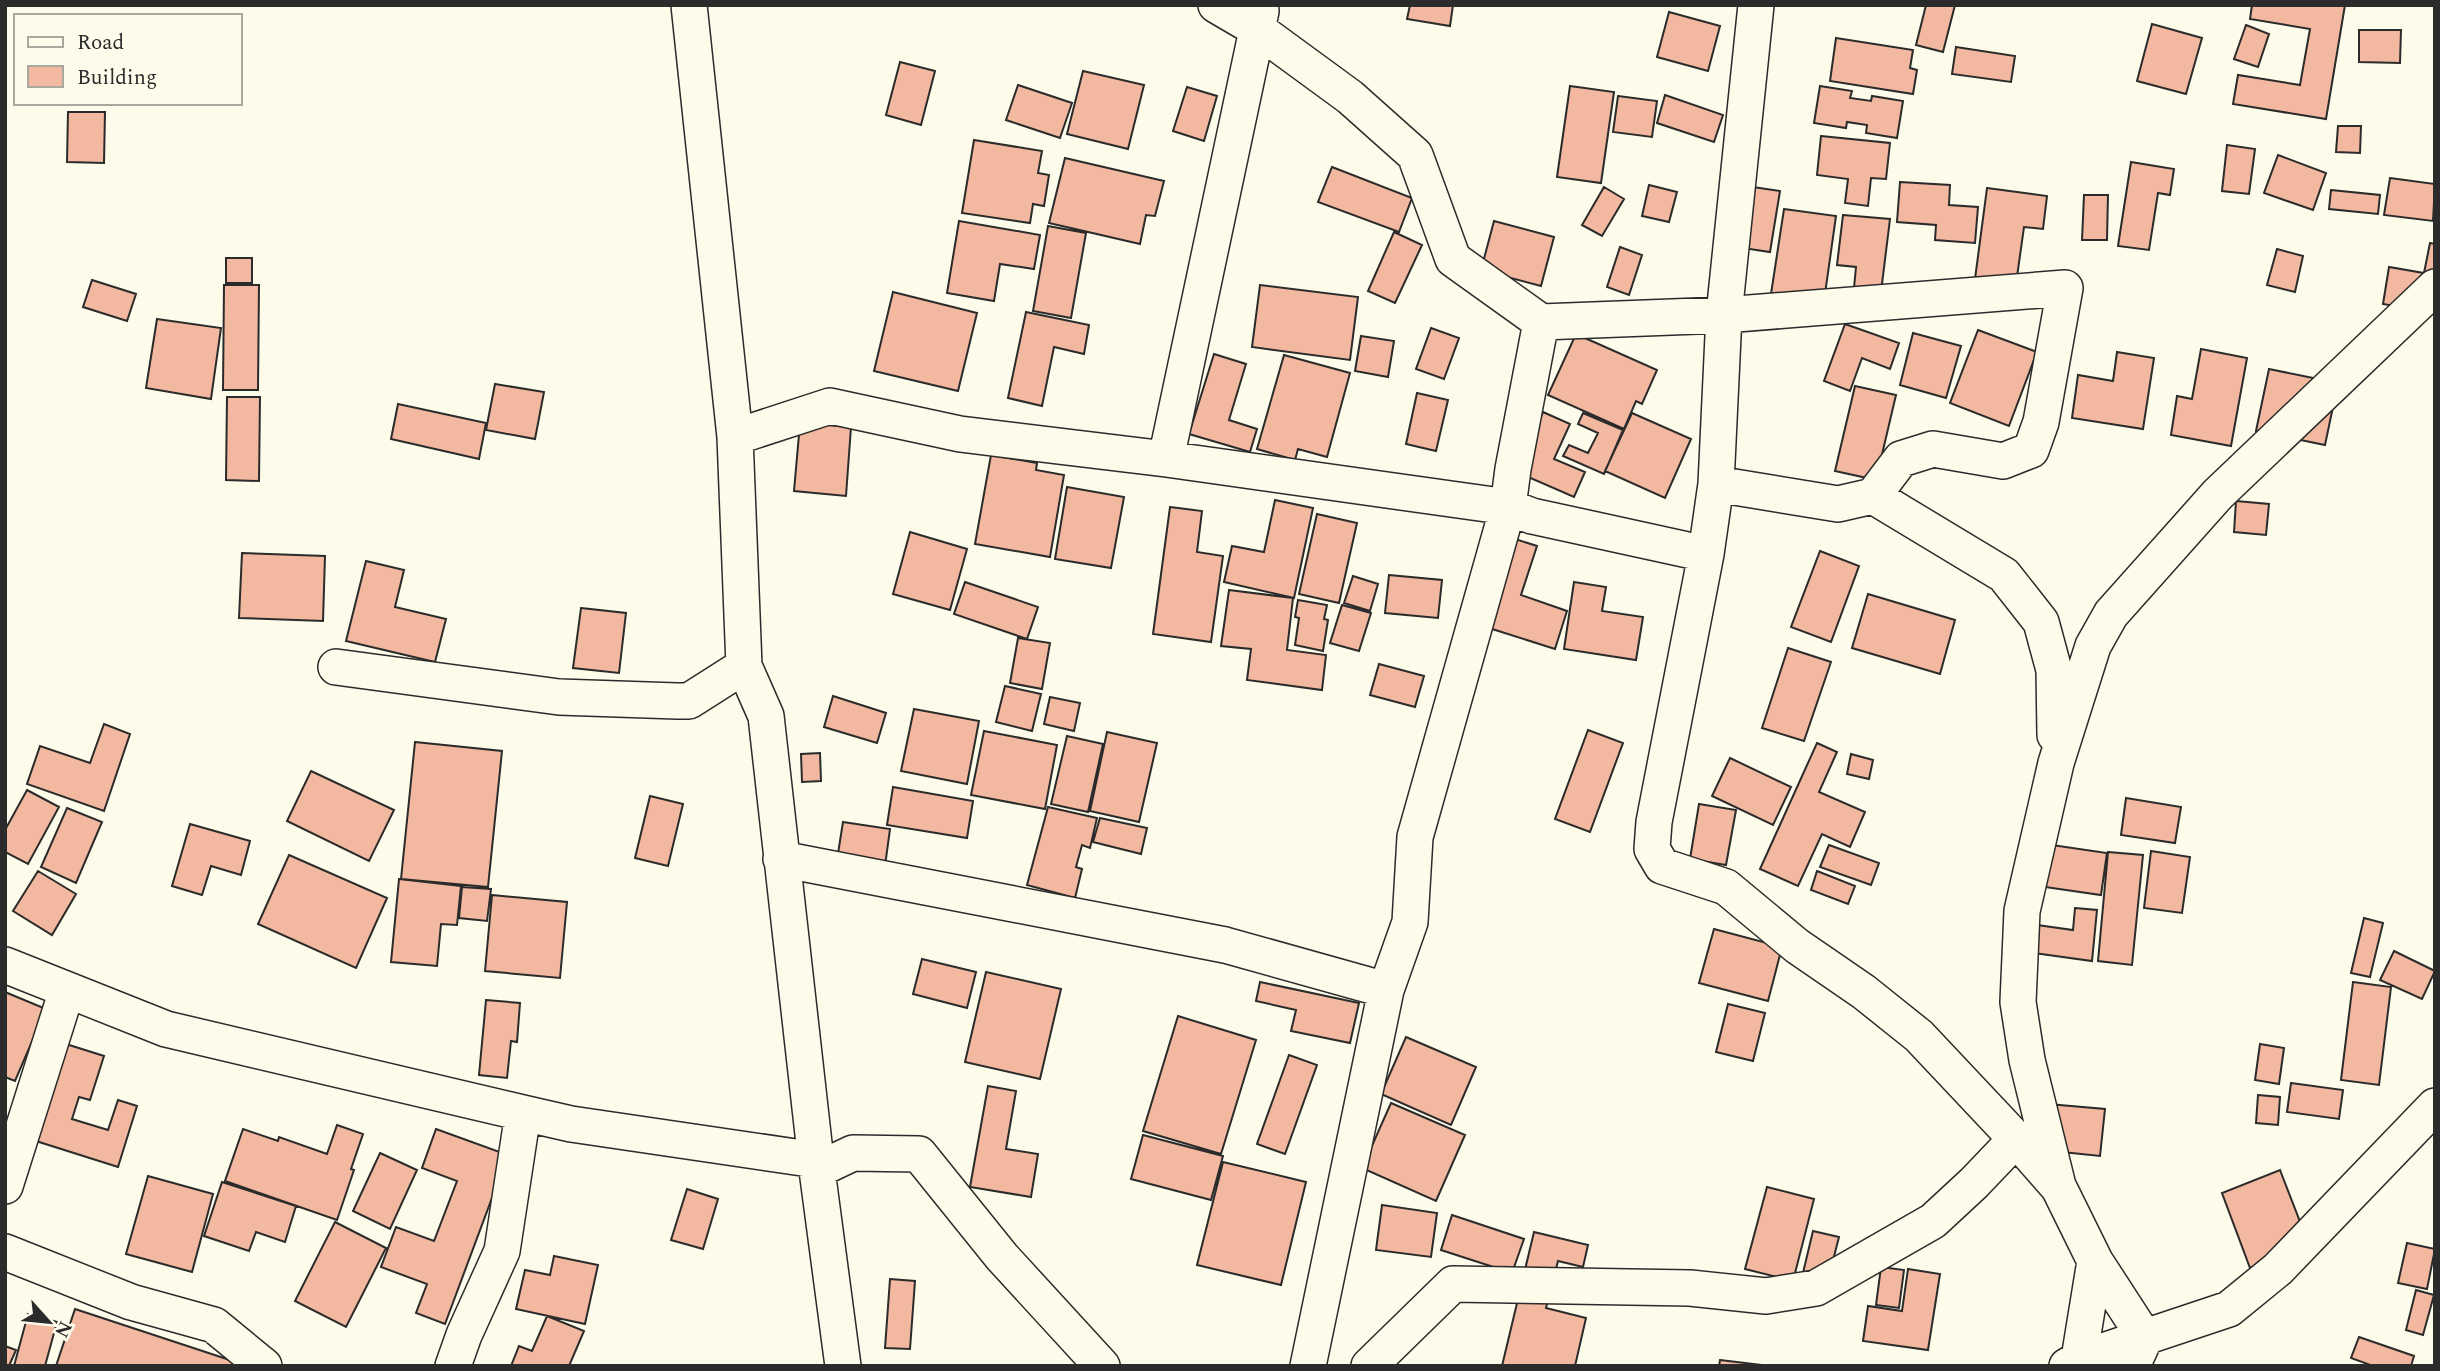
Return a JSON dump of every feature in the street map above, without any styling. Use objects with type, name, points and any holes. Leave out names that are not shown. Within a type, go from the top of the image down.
[{"type":"street","points":[[689,5],[736,437],[744,666],[766,716],[816,1165],[843,1366]]},
{"type":"street","points":[[1216,5],[1259,17],[1415,155],[1453,259],[1541,321],[1724,316],[2065,288],[2041,422],[2031,450],[2003,461],[1933,449],[1901,459],[1873,496],[1839,504],[1716,484]]},
{"type":"street","points":[[1756,5],[1724,316],[1716,484],[1706,554],[1654,822],[1652,849],[1662,866],[1726,887],[1797,946],[1864,992],[1919,1037],[2059,1188]]},
{"type":"street","points":[[1166,459],[1259,17]]},
{"type":"street","points":[[2138,1352],[2059,1188],[2028,1060],[2018,1002],[2022,911],[2056,763],[2093,646],[2111,614],[2218,494],[2435,287]]},
{"type":"street","points":[[1308,1366],[1387,990],[1410,922],[1415,837],[1508,507],[1541,321]]},
{"type":"street","points":[[736,437],[830,406],[960,434],[1166,459],[1508,507],[1532,516],[1706,554]]},
{"type":"street","points":[[1873,496],[2004,575],[2041,622],[2054,670],[2056,763]]},
{"type":"street","points":[[336,667],[559,697],[689,701],[744,666]]},
{"type":"street","points":[[781,859],[1224,945],[1387,990]]},
{"type":"street","points":[[5,965],[166,1029],[571,1124],[816,1165],[853,1153],[919,1154],[1002,1257],[1101,1366]]},
{"type":"street","points":[[5,1186],[67,990]]},
{"type":"street","points":[[2095,1261],[2073,1362],[2138,1352],[2229,1309],[2278,1269],[2435,1106]]},
{"type":"street","points":[[453,1366],[502,1251],[523,1113]]},
{"type":"street","points":[[1369,1366],[1452,1284],[1690,1288],[1766,1296],[1816,1288],[1933,1221],[2016,1139]]},
{"type":"street","points":[[5,1252],[131,1302],[214,1325],[264,1366]]},
{"type":"building","points":[[1410,5],[1453,5],[1450,26],[1407,19]]},
{"type":"building","points":[[1926,5],[1955,5],[1943,52],[1916,45]]},
{"type":"building","points":[[2252,5],[2345,5],[2326,119],[2233,104],[2238,75],[2300,85],[2310,29],[2250,19]]},
{"type":"building","points":[[1669,12],[1720,26],[1708,71],[1657,57]]},
{"type":"building","points":[[2152,24],[2202,38],[2186,94],[2137,81]]},
{"type":"building","points":[[2246,25],[2269,34],[2258,67],[2234,59]]},
{"type":"building","points":[[2359,30],[2401,30],[2400,63],[2359,62]]},
{"type":"building","points":[[1836,38],[1913,50],[1910,68],[1917,70],[1913,94],[1830,81]]},
{"type":"building","points":[[1956,47],[2015,56],[2011,82],[1952,74]]},
{"type":"building","points":[[900,62],[935,71],[921,125],[886,115]]},
{"type":"building","points":[[1083,71],[1144,85],[1128,149],[1067,134]]},
{"type":"building","points":[[1018,85],[1072,103],[1060,138],[1006,120]]},
{"type":"building","points":[[1570,86],[1614,92],[1601,183],[1557,177]]},
{"type":"building","points":[[1820,86],[1852,91],[1850,98],[1871,101],[1872,96],[1903,101],[1897,138],[1866,133],[1867,125],[1847,122],[1846,128],[1814,123]]},
{"type":"building","points":[[1187,87],[1217,96],[1204,141],[1173,131]]},
{"type":"building","points":[[1665,95],[1723,115],[1714,142],[1657,123]]},
{"type":"building","points":[[1618,96],[1657,101],[1652,137],[1613,132]]},
{"type":"building","points":[[68,112],[105,112],[104,163],[67,162]]},
{"type":"building","points":[[2338,126],[2361,126],[2360,153],[2336,152]]},
{"type":"building","points":[[1821,136],[1890,143],[1886,179],[1871,178],[1868,206],[1845,203],[1848,179],[1817,175]]},
{"type":"building","points":[[974,140],[1042,151],[1038,173],[1049,175],[1044,206],[1033,204],[1030,223],[962,213]]},
{"type":"building","points":[[2227,145],[2255,149],[2249,194],[2222,191]]},
{"type":"building","points":[[2278,155],[2326,173],[2313,210],[2264,193]]},
{"type":"building","points":[[1065,158],[1164,181],[1155,216],[1146,215],[1140,244],[1049,223]]},
{"type":"building","points":[[2131,162],[2174,169],[2170,195],[2158,193],[2149,250],[2118,246]]},
{"type":"building","points":[[1332,167],[1412,198],[1399,232],[1318,202]]},
{"type":"building","points":[[2390,178],[2435,184],[2433,221],[2384,215]]},
{"type":"building","points":[[1900,182],[1950,185],[1949,205],[1978,207],[1975,243],[1935,240],[1936,225],[1897,222]]},
{"type":"building","points":[[1649,185],[1677,192],[1669,222],[1642,216]]},
{"type":"building","points":[[1746,186],[1780,191],[1770,252],[1736,247]]},
{"type":"building","points":[[1604,187],[1624,199],[1602,236],[1582,225]]},
{"type":"building","points":[[1987,188],[2047,196],[2043,229],[2024,227],[2016,284],[1975,279]]},
{"type":"building","points":[[2331,190],[2380,195],[2378,214],[2329,209]]},
{"type":"building","points":[[2084,195],[2108,195],[2107,240],[2082,240]]},
{"type":"building","points":[[1784,209],[1836,216],[1824,301],[1771,294]]},
{"type":"building","points":[[1843,215],[1890,219],[1881,292],[1854,288],[1856,267],[1837,265]]},
{"type":"building","points":[[959,221],[1040,235],[1034,269],[1000,264],[994,301],[947,293]]},
{"type":"building","points":[[1494,221],[1554,237],[1541,286],[1481,270]]},
{"type":"building","points":[[1048,226],[1086,233],[1071,318],[1033,311]]},
{"type":"building","points":[[1394,232],[1422,245],[1395,303],[1368,291]]},
{"type":"building","points":[[2430,243],[2435,244],[2435,313],[2383,304],[2389,267],[2424,273]]},
{"type":"building","points":[[1620,247],[1642,255],[1629,295],[1607,287]]},
{"type":"building","points":[[2277,249],[2303,256],[2295,292],[2267,285]]},
{"type":"building","points":[[226,258],[252,258],[252,283],[226,283]]},
{"type":"building","points":[[92,280],[136,294],[127,321],[83,307]]},
{"type":"building","points":[[224,285],[259,285],[258,390],[223,390]]},
{"type":"building","points":[[1260,285],[1358,297],[1350,360],[1252,347]]},
{"type":"building","points":[[893,292],[977,313],[958,391],[874,371]]},
{"type":"building","points":[[1026,312],[1089,325],[1084,354],[1054,347],[1042,406],[1008,398]]},
{"type":"building","points":[[157,319],[221,328],[211,399],[146,388]]},
{"type":"building","points":[[1845,324],[1899,343],[1890,369],[1862,358],[1850,391],[1824,381]]},
{"type":"building","points":[[1431,328],[1459,338],[1444,379],[1416,369]]},
{"type":"building","points":[[1978,330],[2037,352],[2009,426],[1950,403]]},
{"type":"building","points":[[1913,333],[1961,346],[1946,398],[1900,385]]},
{"type":"building","points":[[1576,334],[1657,370],[1642,404],[1636,401],[1624,429],[1548,395]]},
{"type":"building","points":[[1361,336],[1394,341],[1388,377],[1355,371]]},
{"type":"building","points":[[2201,349],[2247,358],[2231,446],[2171,435],[2177,396],[2192,399]]},
{"type":"building","points":[[2117,352],[2154,358],[2143,429],[2072,418],[2078,375],[2113,381]]},
{"type":"building","points":[[1214,354],[1246,364],[1229,420],[1257,429],[1250,452],[1189,434]]},
{"type":"building","points":[[1284,355],[1350,373],[1327,457],[1298,449],[1295,460],[1257,449]]},
{"type":"building","points":[[2269,369],[2338,383],[2325,445],[2256,431]]},
{"type":"building","points":[[495,384],[544,392],[535,439],[486,430]]},
{"type":"building","points":[[1855,386],[1896,395],[1876,480],[1835,471]]},
{"type":"building","points":[[1417,393],[1448,400],[1436,451],[1406,444]]},
{"type":"building","points":[[227,397],[260,397],[259,481],[226,480]]},
{"type":"building","points":[[398,404],[486,423],[479,459],[391,439]]},
{"type":"building","points":[[1543,412],[1570,424],[1554,459],[1585,472],[1574,497],[1517,472]]},
{"type":"building","points":[[1583,413],[1623,430],[1604,474],[1563,456],[1569,445],[1588,453],[1598,433],[1578,424]]},
{"type":"building","points":[[1632,413],[1691,439],[1665,498],[1605,471]]},
{"type":"building","points":[[800,423],[851,427],[846,496],[794,491]]},
{"type":"building","points":[[991,455],[1037,463],[1036,470],[1064,475],[1050,557],[975,544]]},
{"type":"building","points":[[1067,487],[1124,497],[1111,568],[1055,559]]},
{"type":"building","points":[[1275,500],[1313,508],[1294,598],[1224,582],[1232,546],[1264,552]]},
{"type":"building","points":[[2236,501],[2269,504],[2266,535],[2234,532]]},
{"type":"building","points":[[1170,507],[1202,511],[1197,552],[1223,556],[1211,642],[1153,634]]},
{"type":"building","points":[[1317,514],[1357,523],[1339,603],[1299,594]]},
{"type":"building","points":[[910,532],[967,549],[950,610],[893,594]]},
{"type":"building","points":[[1515,539],[1537,546],[1521,595],[1567,611],[1555,649],[1486,627]]},
{"type":"building","points":[[1820,551],[1859,566],[1831,642],[1791,627]]},
{"type":"building","points":[[242,553],[325,556],[323,621],[239,618]]},
{"type":"building","points":[[366,561],[404,570],[395,607],[446,619],[435,662],[346,641]]},
{"type":"building","points":[[1389,575],[1442,580],[1438,618],[1385,613]]},
{"type":"building","points":[[1353,576],[1378,584],[1370,611],[1344,603]]},
{"type":"building","points":[[965,582],[1038,607],[1027,639],[954,614]]},
{"type":"building","points":[[1574,582],[1606,587],[1602,611],[1643,617],[1636,660],[1564,649]]},
{"type":"building","points":[[1229,590],[1293,598],[1287,650],[1326,655],[1322,690],[1247,680],[1251,649],[1221,646]]},
{"type":"building","points":[[1868,594],[1955,620],[1940,674],[1852,648]]},
{"type":"building","points":[[1298,600],[1327,605],[1324,619],[1328,620],[1323,651],[1295,645],[1299,618],[1295,617]]},
{"type":"building","points":[[1342,605],[1371,613],[1359,651],[1330,643]]},
{"type":"building","points":[[581,608],[626,613],[619,673],[573,668]]},
{"type":"building","points":[[1018,638],[1050,643],[1042,689],[1010,683]]},
{"type":"building","points":[[1788,648],[1831,662],[1804,741],[1762,728]]},
{"type":"building","points":[[1379,664],[1424,676],[1415,707],[1370,695]]},
{"type":"building","points":[[1005,686],[1041,694],[1032,731],[996,722]]},
{"type":"building","points":[[833,696],[886,713],[877,743],[824,727]]},
{"type":"building","points":[[1050,697],[1080,703],[1074,731],[1044,724]]},
{"type":"building","points":[[914,709],[979,721],[967,784],[901,771]]},
{"type":"building","points":[[104,724],[130,734],[104,811],[27,784],[40,746],[90,763]]},
{"type":"building","points":[[1588,730],[1623,743],[1590,832],[1555,819]]},
{"type":"building","points":[[984,731],[1057,745],[1045,809],[971,795]]},
{"type":"building","points":[[1107,732],[1157,743],[1139,822],[1090,811]]},
{"type":"building","points":[[1067,736],[1103,744],[1088,812],[1051,804]]},
{"type":"building","points":[[415,742],[502,751],[488,887],[401,879]]},
{"type":"building","points":[[1817,743],[1837,752],[1819,792],[1865,812],[1850,847],[1822,834],[1798,886],[1760,869]]},
{"type":"building","points":[[820,753],[821,781],[802,782],[801,754]]},
{"type":"building","points":[[1851,754],[1873,760],[1869,779],[1847,774]]},
{"type":"building","points":[[1730,758],[1791,787],[1773,825],[1712,796]]},
{"type":"building","points":[[311,771],[394,810],[369,861],[287,821]]},
{"type":"building","points":[[893,787],[973,801],[967,838],[887,825]]},
{"type":"building","points":[[27,790],[59,807],[28,864],[5,852],[5,830]]},
{"type":"building","points":[[650,796],[683,804],[668,866],[635,858]]},
{"type":"building","points":[[2126,798],[2181,807],[2175,843],[2121,835]]},
{"type":"building","points":[[1699,804],[1736,810],[1726,865],[1690,859]]},
{"type":"building","points":[[1048,807],[1097,818],[1090,848],[1082,845],[1076,867],[1082,869],[1075,898],[1027,885]]},
{"type":"building","points":[[67,808],[102,822],[76,883],[41,867]]},
{"type":"building","points":[[1100,818],[1147,828],[1141,854],[1093,842]]},
{"type":"building","points":[[843,822],[890,829],[885,866],[837,860]]},
{"type":"building","points":[[190,824],[250,841],[241,875],[211,866],[202,895],[172,886]]},
{"type":"building","points":[[2045,844],[2107,853],[2101,895],[2038,886]]},
{"type":"building","points":[[1829,845],[1879,863],[1871,885],[1820,867]]},
{"type":"building","points":[[2151,851],[2190,857],[2182,913],[2144,908]]},
{"type":"building","points":[[2108,852],[2143,855],[2132,965],[2098,961]]},
{"type":"building","points":[[289,855],[387,898],[356,968],[258,924]]},
{"type":"building","points":[[38,871],[76,894],[52,935],[13,911]]},
{"type":"building","points":[[1817,871],[1855,886],[1848,904],[1811,890]]},
{"type":"building","points":[[399,879],[461,886],[457,925],[441,924],[437,966],[391,962]]},
{"type":"building","points":[[462,887],[491,889],[487,921],[459,918]]},
{"type":"building","points":[[492,895],[567,902],[560,978],[485,971]]},
{"type":"building","points":[[2075,908],[2097,910],[2092,961],[2026,952],[2031,924],[2073,930]]},
{"type":"building","points":[[2364,918],[2383,923],[2370,977],[2351,973]]},
{"type":"building","points":[[1714,929],[1782,947],[1768,1001],[1699,983]]},
{"type":"building","points":[[2394,951],[2435,971],[2422,999],[2380,980]]},
{"type":"building","points":[[922,959],[976,972],[967,1008],[913,994]]},
{"type":"building","points":[[986,972],[1061,989],[1040,1079],[965,1062]]},
{"type":"building","points":[[1260,982],[1359,1003],[1350,1043],[1291,1031],[1296,1010],[1256,1001]]},
{"type":"building","points":[[2353,982],[2391,987],[2379,1085],[2341,1080]]},
{"type":"building","points":[[5,992],[46,1009],[15,1081],[5,1077]]},
{"type":"building","points":[[486,1000],[520,1003],[517,1042],[511,1041],[507,1078],[479,1075]]},
{"type":"building","points":[[1728,1004],[1765,1013],[1753,1061],[1716,1052]]},
{"type":"building","points":[[1178,1016],[1256,1040],[1221,1154],[1143,1131]]},
{"type":"building","points":[[1406,1037],[1476,1067],[1451,1125],[1381,1094]]},
{"type":"building","points":[[66,1044],[104,1056],[90,1100],[79,1097],[72,1119],[108,1130],[118,1100],[137,1106],[118,1167],[36,1141]]},
{"type":"building","points":[[2260,1044],[2284,1048],[2279,1084],[2255,1080]]},
{"type":"building","points":[[1289,1055],[1317,1065],[1285,1154],[1257,1144]]},
{"type":"building","points":[[2291,1083],[2343,1090],[2339,1119],[2287,1112]]},
{"type":"building","points":[[988,1086],[1016,1091],[1006,1149],[1038,1154],[1031,1197],[970,1187]]},
{"type":"building","points":[[2258,1095],[2280,1097],[2278,1125],[2256,1123]]},
{"type":"building","points":[[1391,1103],[1465,1135],[1436,1201],[1362,1168]]},
{"type":"building","points":[[2048,1104],[2105,1109],[2100,1156],[2043,1150]]},
{"type":"building","points":[[337,1125],[363,1134],[337,1220],[225,1181],[243,1129],[278,1141],[279,1137],[327,1154]]},
{"type":"building","points":[[436,1129],[508,1155],[445,1324],[416,1313],[427,1284],[381,1267],[396,1227],[434,1241],[457,1181],[422,1168]]},
{"type":"building","points":[[1143,1135],[1223,1156],[1211,1200],[1131,1179]]},
{"type":"building","points":[[380,1153],[417,1170],[390,1229],[353,1211]]},
{"type":"building","points":[[1223,1162],[1306,1182],[1281,1285],[1197,1265]]},
{"type":"building","points":[[2280,1170],[2309,1245],[2250,1268],[2222,1193]]},
{"type":"building","points":[[148,1176],[213,1194],[192,1272],[126,1254]]},
{"type":"building","points":[[222,1182],[296,1206],[285,1242],[256,1232],[249,1251],[204,1236]]},
{"type":"building","points":[[1767,1187],[1814,1199],[1793,1281],[1745,1269]]},
{"type":"building","points":[[687,1189],[718,1199],[703,1249],[671,1240]]},
{"type":"building","points":[[1382,1205],[1437,1213],[1431,1257],[1376,1250]]},
{"type":"building","points":[[1452,1215],[1524,1239],[1512,1273],[1441,1250]]},
{"type":"building","points":[[335,1222],[386,1248],[346,1327],[295,1301]]},
{"type":"building","points":[[1813,1231],[1839,1237],[1827,1284],[1802,1277]]},
{"type":"building","points":[[1534,1232],[1588,1245],[1583,1267],[1558,1261],[1546,1308],[1586,1318],[1575,1366],[1502,1366]]},
{"type":"building","points":[[2407,1243],[2435,1249],[2427,1289],[2398,1283]]},
{"type":"building","points":[[554,1256],[598,1265],[585,1324],[516,1309],[525,1270],[550,1275]]},
{"type":"building","points":[[1881,1267],[1904,1270],[1899,1308],[1876,1305]]},
{"type":"building","points":[[1908,1269],[1940,1274],[1928,1350],[1863,1341],[1868,1306],[1902,1311]]},
{"type":"building","points":[[890,1279],[915,1281],[910,1349],[885,1348]]},
{"type":"building","points":[[2416,1290],[2434,1295],[2423,1335],[2406,1330]]},
{"type":"building","points":[[75,1309],[242,1364],[242,1366],[56,1366]]},
{"type":"building","points":[[28,1314],[57,1322],[45,1366],[14,1366]]},
{"type":"building","points":[[547,1316],[584,1331],[569,1366],[511,1366],[519,1346],[532,1351]]},
{"type":"building","points":[[2359,1337],[2414,1356],[2411,1366],[2373,1366],[2351,1358]]},
{"type":"building","points":[[5,1346],[16,1350],[9,1366],[5,1366]]},
{"type":"building","points":[[1720,1360],[1770,1366],[1719,1366]]}]
